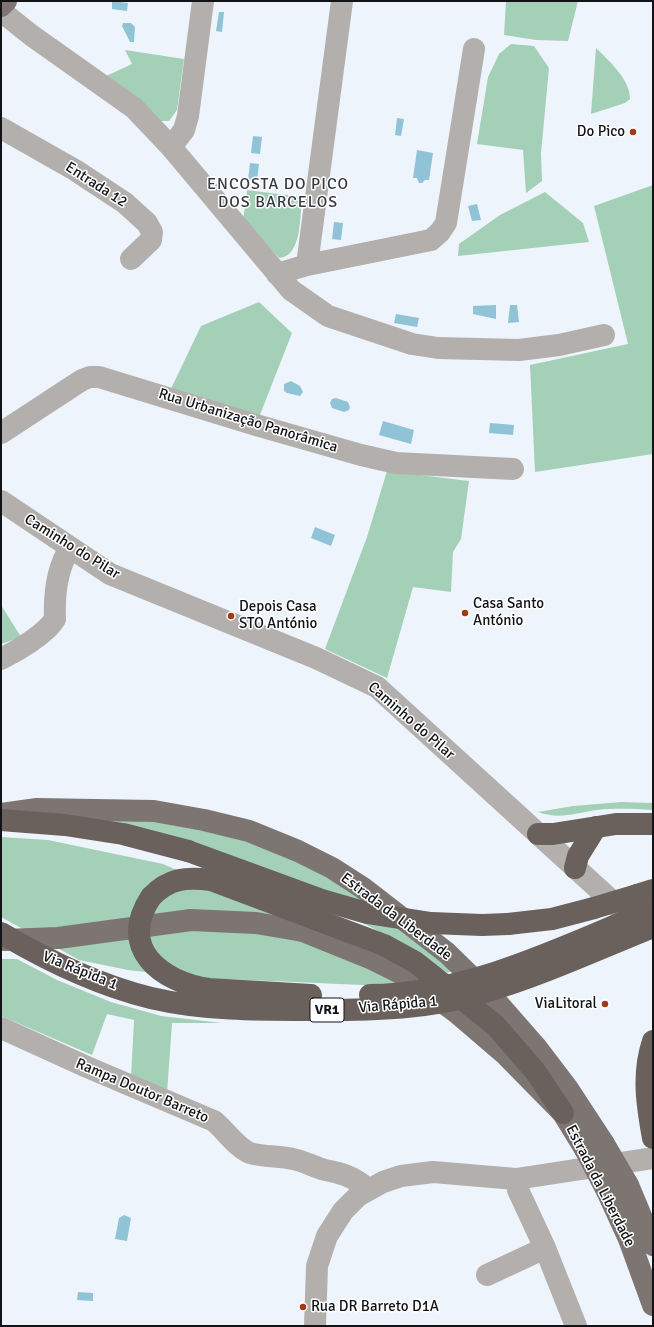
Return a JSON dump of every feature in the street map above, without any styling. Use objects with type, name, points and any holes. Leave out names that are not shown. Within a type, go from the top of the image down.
[{"type":"highway","points":[[1,820],[65,825],[124,834],[188,851],[322,900],[367,913],[431,923],[476,925],[508,924],[552,919],[594,908],[650,906]]},
{"type":"highway","points":[[538,834],[553,834],[616,824],[653,824]]},
{"type":"highway","points":[[575,868],[578,856],[596,827]]},
{"type":"highway","points":[[563,1113],[535,1071],[495,1025],[415,962],[384,945],[212,880],[185,879],[172,882],[160,888],[151,897],[141,915],[140,934],[142,944],[154,966],[170,977],[195,987],[315,995],[379,995],[438,988],[480,977],[529,960],[650,906]]},
{"type":"highway","name":"Via Rápida 1","points":[[1,933],[60,965],[102,982],[152,998],[189,1004],[248,1009],[377,1010],[428,1004],[480,993],[532,976],[650,906]]},
{"type":"highway","points":[[653,1042],[649,1053],[646,1081],[647,1108],[653,1138]]},
{"type":"main road","points":[[1,6],[6,1]]},
{"type":"main road","name":"Estrada da Liberdade","points":[[1,814],[37,808],[154,811],[204,820],[250,831],[298,851],[332,868],[363,888],[447,953],[494,999],[536,1047],[568,1089],[595,1147],[607,1191],[630,1239],[653,1305]]},
{"type":"main road","name":"Estrada da Liberdade","points":[[1,940],[58,938],[191,920],[256,923],[303,931],[370,958],[410,978],[492,1042],[563,1113],[628,1184],[653,1245]]},
{"type":"street","points":[[171,147],[184,130],[188,116],[203,1]]},
{"type":"street","points":[[307,265],[342,1]]},
{"type":"street","points":[[1,11],[31,35],[134,108],[171,147],[291,290],[328,316],[412,344],[438,348],[519,350],[559,345],[604,335]]},
{"type":"street","points":[[277,274],[307,265],[431,240],[440,232],[446,223],[474,50]]},
{"type":"street","name":"Entrada 12","points":[[1,128],[75,170],[125,203],[147,223],[152,232],[151,240],[131,259]]},
{"type":"street","name":"Rua Urbanização Panorâmica","points":[[1,433],[82,380],[90,377],[99,377],[256,425],[361,454],[396,462],[513,468]]},
{"type":"street","name":"Caminho do Pilar","points":[[1,500],[110,574],[316,658],[377,687],[653,939]]},
{"type":"street","points":[[1,659],[34,638],[52,624],[55,619],[58,579],[63,560],[70,548]]},
{"type":"street","name":"Rampa Doutor Barreto","points":[[1,1028],[87,1067],[214,1121],[226,1131],[235,1142],[251,1153],[294,1159],[325,1170],[341,1172],[357,1180],[360,1196]]},
{"type":"street","points":[[315,1326],[317,1272],[322,1248],[335,1222],[360,1196],[383,1182],[417,1173],[433,1172],[516,1179],[653,1158]]},
{"type":"street","points":[[516,1179],[518,1190],[545,1248],[576,1326]]},
{"type":"street","points":[[487,1275],[545,1248]]},
{"type":"green space","points":[[506,1],[578,1],[568,41],[536,40],[504,35]]},
{"type":"green space","points":[[511,44],[534,46],[549,68],[541,153],[542,181],[526,193],[523,150],[477,144],[488,77],[499,54]]},
{"type":"green space","points":[[596,48],[618,71],[627,84],[630,99],[625,103],[591,114]]},
{"type":"green space","points":[[125,50],[184,59],[177,110],[169,121],[159,121],[104,77],[132,64]]},
{"type":"green space","points":[[653,185],[653,454],[535,472],[530,365],[628,344],[594,206]]},
{"type":"green space","points":[[247,190],[302,197],[300,224],[296,243],[292,251],[287,256],[279,258],[243,221]]},
{"type":"green space","points":[[545,192],[583,223],[589,242],[458,256],[459,244],[500,215]]},
{"type":"green space","points":[[259,302],[292,333],[256,425],[167,397],[201,326]]},
{"type":"green space","points":[[387,471],[469,481],[461,539],[453,552],[451,592],[413,587],[387,678],[325,649],[367,537]]},
{"type":"green space","points":[[1,605],[21,637],[1,644]]},
{"type":"green space","points":[[621,802],[653,803],[653,810],[604,809],[561,816],[538,812],[573,806]]},
{"type":"green space","points":[[94,819],[162,822],[237,837],[279,853],[346,887],[453,969],[448,973],[385,935],[272,873]]},
{"type":"green space","points":[[1,837],[48,840],[163,864],[316,930],[406,982],[386,986],[201,978],[128,970],[79,960],[1,917]]},
{"type":"green space","points":[[1,959],[17,959],[57,980],[111,1002],[161,1016],[222,1023],[172,1023],[167,1093],[131,1077],[134,1020],[107,1014],[92,1055],[1,1016]]},
{"type":"water","points":[[112,1],[128,3],[127,11],[112,9]]},
{"type":"water","points":[[219,12],[224,12],[222,32],[216,31]]},
{"type":"water","points":[[123,23],[131,23],[135,27],[134,42],[130,42],[122,26]]},
{"type":"water","points":[[397,118],[404,119],[401,136],[395,135]]},
{"type":"water","points":[[253,136],[262,137],[260,154],[251,153]]},
{"type":"water","points":[[417,150],[433,153],[429,180],[425,180],[422,183],[419,183],[417,178],[413,178]]},
{"type":"water","points":[[250,163],[259,164],[257,181],[248,180]]},
{"type":"water","points":[[477,204],[481,220],[472,221],[468,206]]},
{"type":"water","points":[[334,222],[343,223],[341,240],[332,239]]},
{"type":"water","points":[[496,305],[496,319],[473,314],[473,306]]},
{"type":"water","points":[[510,305],[517,305],[519,322],[508,323]]},
{"type":"water","points":[[396,314],[419,318],[417,327],[394,323]]},
{"type":"water","points":[[291,381],[300,386],[303,392],[300,396],[284,391],[284,384]]},
{"type":"water","points":[[336,398],[348,402],[350,407],[349,410],[344,412],[332,408],[330,403],[332,399]]},
{"type":"water","points":[[383,421],[414,430],[411,444],[379,435]]},
{"type":"water","points":[[490,423],[514,425],[513,435],[489,433]]},
{"type":"water","points":[[315,527],[335,535],[331,546],[311,538]]},
{"type":"water","points":[[124,1215],[131,1218],[127,1241],[115,1239],[119,1218]]},
{"type":"water","points":[[78,1292],[93,1293],[93,1301],[77,1300]]},
{"type":"place","name":"Do Pico","points":[[633,132]]},
{"type":"place","name":"Casa Santo António","points":[[465,613]]},
{"type":"place","name":"Depois Casa STO António","points":[[231,616]]},
{"type":"place","name":"ViaLitoral","points":[[605,1004]]},
{"type":"place","name":"Rua DR Barreto D1A","points":[[303,1307]]},
{"type":"district","name":"ENCOSTA DO PICO DOS BARCELOS","points":[[278,194]]}]
